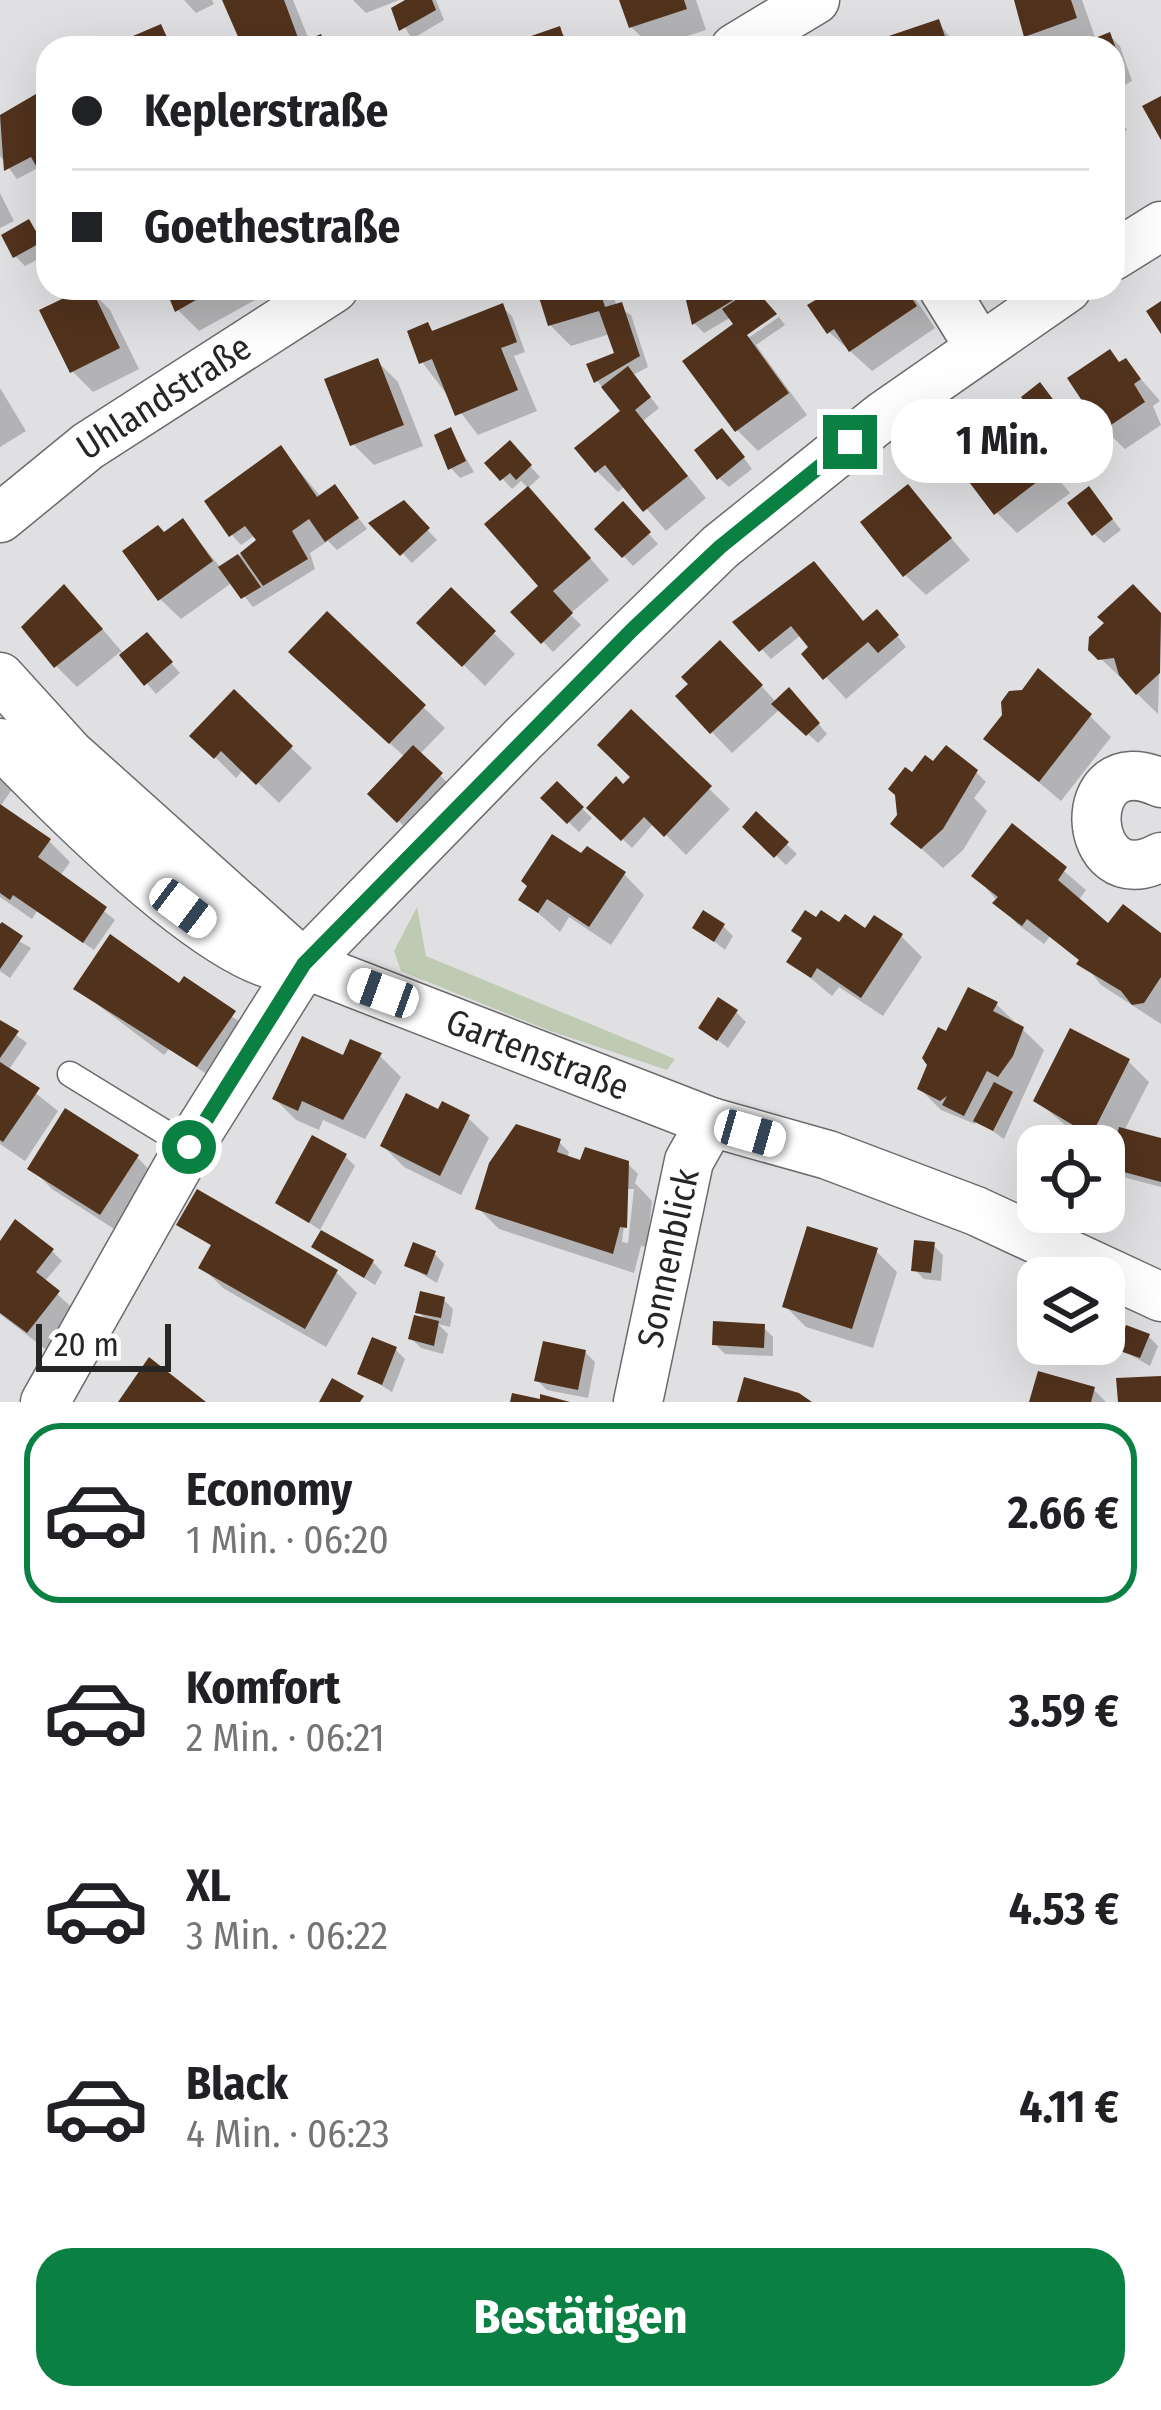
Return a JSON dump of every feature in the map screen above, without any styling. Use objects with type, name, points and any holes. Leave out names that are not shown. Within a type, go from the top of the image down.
[{"type":"street","points":[[762,31],[814,0]]},
{"type":"street","points":[[1125,248],[1161,226]]},
{"type":"street","name":"Uhlandstraße","points":[[0,518],[88,446],[315,300]]},
{"type":"street","points":[[950,300],[980,348]]},
{"type":"street","points":[[45,1402],[189,1147],[304,964],[523,739],[720,547],[883,416],[1050,300]]},
{"type":"street","name":"Gartenstraße","points":[[0,677],[69,753],[304,964],[711,1121],[828,1155],[976,1211],[1161,1297]]},
{"type":"street","points":[[0,742],[100,846],[251,960],[280,968],[304,964]]},
{"type":"street","points":[[1153,871],[1122,861],[1100,843],[1095,830],[1097,802],[1116,781],[1129,776],[1161,783]]},
{"type":"street","name":"Sonnenblick","points":[[638,1402],[688,1161],[711,1121]]},
{"type":"lane","points":[[70,1074],[189,1147]]},
{"type":"green space","points":[[417,907],[426,956],[675,1059],[667,1070],[550,1031],[401,971],[394,951]]},
{"type":"building","points":[[222,0],[284,0],[297,36],[238,36]]},
{"type":"building","points":[[405,0],[432,0],[436,10],[399,31],[391,8]]},
{"type":"building","points":[[619,0],[684,0],[687,9],[629,28]]},
{"type":"building","points":[[1014,0],[1071,0],[1077,18],[1024,36]]},
{"type":"building","points":[[939,19],[945,36],[889,36]]},
{"type":"building","points":[[161,24],[166,36],[133,36]]},
{"type":"building","points":[[560,26],[563,36],[531,36]]},
{"type":"building","points":[[36,94],[36,166],[31,157],[4,171],[0,115]]},
{"type":"building","points":[[1161,96],[1161,140],[1142,106]]},
{"type":"building","points":[[29,219],[36,245],[13,258],[1,235]]},
{"type":"building","points":[[60,300],[97,300],[120,348],[70,373],[39,310]]},
{"type":"building","points":[[170,300],[196,300],[175,312]]},
{"type":"building","points":[[540,300],[603,300],[605,307],[622,302],[640,356],[594,383],[586,364],[614,353],[599,311],[548,326]]},
{"type":"building","points":[[686,300],[733,300],[692,325]]},
{"type":"building","points":[[736,300],[765,300],[777,314],[747,335],[789,393],[735,432],[682,361],[733,324],[722,309]]},
{"type":"building","points":[[816,300],[913,300],[917,306],[849,352],[834,329],[827,334],[807,305]]},
{"type":"building","points":[[1161,301],[1161,334],[1146,311]]},
{"type":"building","points":[[503,303],[517,342],[501,348],[518,390],[455,416],[432,359],[419,364],[407,331],[428,322],[432,331]]},
{"type":"building","points":[[1110,349],[1119,362],[1126,358],[1141,379],[1134,384],[1145,402],[1102,431],[1067,378]]},
{"type":"building","points":[[378,358],[404,425],[350,446],[324,379]]},
{"type":"building","points":[[628,366],[651,397],[635,410],[688,476],[643,512],[605,465],[595,473],[574,448],[620,411],[601,387]]},
{"type":"building","points":[[1040,382],[1064,414],[1069,409],[1083,427],[1058,447],[1021,397]]},
{"type":"building","points":[[1011,418],[1051,471],[994,515],[954,462]]},
{"type":"building","points":[[451,427],[466,461],[448,470],[434,435]]},
{"type":"building","points":[[722,428],[745,457],[717,480],[694,450]]},
{"type":"building","points":[[510,440],[532,465],[516,480],[510,473],[500,481],[484,463]]},
{"type":"building","points":[[281,445],[317,497],[335,484],[359,518],[325,542],[309,519],[292,531],[308,559],[263,586],[240,553],[256,540],[245,526],[229,537],[204,501]]},
{"type":"building","points":[[908,484],[952,538],[903,577],[860,522]]},
{"type":"building","points":[[528,486],[591,558],[553,591],[573,613],[541,644],[510,612],[538,586],[484,524]]},
{"type":"building","points":[[1089,486],[1113,519],[1092,536],[1067,503]]},
{"type":"building","points":[[404,500],[430,528],[400,556],[368,523]]},
{"type":"building","points":[[623,501],[651,532],[622,558],[594,529]]},
{"type":"building","points":[[183,518],[213,561],[158,601],[122,551],[158,525],[164,532]]},
{"type":"building","points":[[238,554],[261,587],[241,599],[218,567]]},
{"type":"building","points":[[814,561],[863,621],[877,609],[899,635],[878,653],[868,642],[823,680],[801,654],[808,647],[791,626],[759,652],[732,622]]},
{"type":"building","points":[[64,584],[103,629],[54,668],[21,627]]},
{"type":"building","points":[[1133,584],[1161,613],[1160,673],[1136,695],[1119,675],[1114,658],[1098,660],[1088,650],[1089,637],[1104,623],[1097,617]]},
{"type":"building","points":[[451,587],[496,631],[462,667],[416,623]]},
{"type":"building","points":[[327,611],[426,705],[389,744],[288,652]]},
{"type":"building","points":[[147,632],[173,662],[144,686],[119,655]]},
{"type":"building","points":[[720,640],[763,685],[710,734],[675,696],[688,684],[681,677]]},
{"type":"building","points":[[1038,668],[1092,714],[1039,782],[983,739],[1002,715],[1001,702],[1009,691],[1022,690]]},
{"type":"building","points":[[789,687],[820,723],[806,736],[771,704]]},
{"type":"building","points":[[234,689],[293,746],[256,785],[221,751],[214,759],[189,736]]},
{"type":"building","points":[[631,709],[712,786],[664,837],[644,817],[621,841],[586,808],[616,776],[623,784],[630,777],[597,745]]},
{"type":"building","points":[[413,745],[443,773],[397,823],[367,794]]},
{"type":"building","points":[[946,745],[978,770],[943,829],[921,849],[890,824],[897,815],[895,795],[888,789],[905,767],[912,772],[925,755],[933,761]]},
{"type":"building","points":[[557,781],[584,807],[567,824],[540,798]]},
{"type":"building","points":[[0,804],[51,839],[38,857],[107,907],[83,943],[13,895],[10,900],[0,893]]},
{"type":"building","points":[[756,811],[789,842],[774,858],[742,827]]},
{"type":"building","points":[[1012,823],[1067,867],[1058,880],[1108,923],[1123,904],[1161,933],[1161,977],[1144,1003],[1132,1005],[1121,991],[1076,964],[1079,960],[1027,919],[1022,926],[992,903],[998,897],[971,876]]},
{"type":"building","points":[[552,834],[581,853],[587,846],[626,872],[589,927],[547,899],[538,913],[518,900],[527,886],[521,881]]},
{"type":"building","points":[[703,910],[725,924],[714,942],[692,928]]},
{"type":"building","points":[[805,910],[816,917],[821,910],[839,922],[845,914],[865,928],[874,915],[903,934],[861,998],[817,968],[811,978],[786,962],[802,938],[791,931]]},
{"type":"building","points":[[0,924],[23,936],[0,969]]},
{"type":"building","points":[[110,934],[179,983],[184,976],[236,1011],[197,1067],[73,989]]},
{"type":"building","points":[[968,987],[998,1002],[993,1011],[1024,1027],[1013,1056],[998,1077],[987,1071],[964,1116],[942,1105],[947,1096],[940,1101],[917,1089],[927,1065],[922,1058],[938,1027],[946,1031]]},
{"type":"building","points":[[718,997],[738,1010],[717,1041],[698,1028]]},
{"type":"building","points":[[0,1020],[19,1031],[0,1058]]},
{"type":"building","points":[[1070,1028],[1130,1059],[1097,1125],[1073,1125],[1033,1101]]},
{"type":"building","points":[[302,1036],[343,1055],[350,1039],[382,1053],[343,1120],[302,1101],[298,1111],[272,1099]]},
{"type":"building","points":[[0,1062],[40,1088],[3,1142],[0,1140]]},
{"type":"building","points":[[994,1082],[1013,1092],[993,1131],[973,1121]]},
{"type":"building","points":[[406,1093],[438,1109],[442,1101],[470,1115],[440,1176],[380,1146]]},
{"type":"building","points":[[65,1108],[139,1155],[100,1215],[27,1169]]},
{"type":"building","points":[[516,1124],[561,1139],[557,1152],[580,1160],[585,1147],[629,1161],[627,1228],[620,1227],[613,1254],[475,1209],[489,1163]]},
{"type":"building","points":[[1125,1129],[1161,1138],[1161,1182],[1125,1172]]},
{"type":"building","points":[[312,1135],[347,1154],[309,1223],[275,1203]]},
{"type":"building","points":[[197,1189],[338,1270],[305,1329],[198,1268],[211,1245],[176,1225]]},
{"type":"building","points":[[15,1219],[54,1249],[36,1272],[60,1291],[27,1333],[0,1313],[0,1241]]},
{"type":"building","points":[[807,1226],[878,1248],[852,1329],[782,1307]]},
{"type":"building","points":[[321,1230],[374,1260],[364,1278],[311,1247]]},
{"type":"building","points":[[914,1240],[935,1242],[931,1273],[911,1271]]},
{"type":"building","points":[[413,1242],[436,1251],[427,1275],[404,1266]]},
{"type":"building","points":[[420,1291],[445,1297],[441,1318],[415,1313]]},
{"type":"building","points":[[414,1315],[439,1321],[434,1346],[408,1339]]},
{"type":"building","points":[[713,1321],[765,1324],[764,1348],[712,1345]]},
{"type":"building","points":[[1125,1328],[1150,1334],[1140,1358],[1125,1353]]},
{"type":"building","points":[[372,1337],[397,1347],[382,1385],[357,1374]]},
{"type":"building","points":[[543,1341],[586,1350],[578,1390],[534,1381]]},
{"type":"building","points":[[149,1357],[206,1402],[118,1402]]},
{"type":"building","points":[[1038,1371],[1095,1387],[1091,1402],[1029,1402]]},
{"type":"building","points":[[1161,1376],[1161,1402],[1118,1402],[1116,1378]]},
{"type":"building","points":[[744,1377],[799,1393],[812,1402],[737,1402]]},
{"type":"building","points":[[332,1378],[364,1396],[360,1402],[319,1402]]},
{"type":"building","points":[[512,1393],[540,1399],[540,1394],[570,1402],[510,1402]]},
{"type":"route","points":[[189,1147],[304,964],[632,630],[720,547],[850,442]]}]
